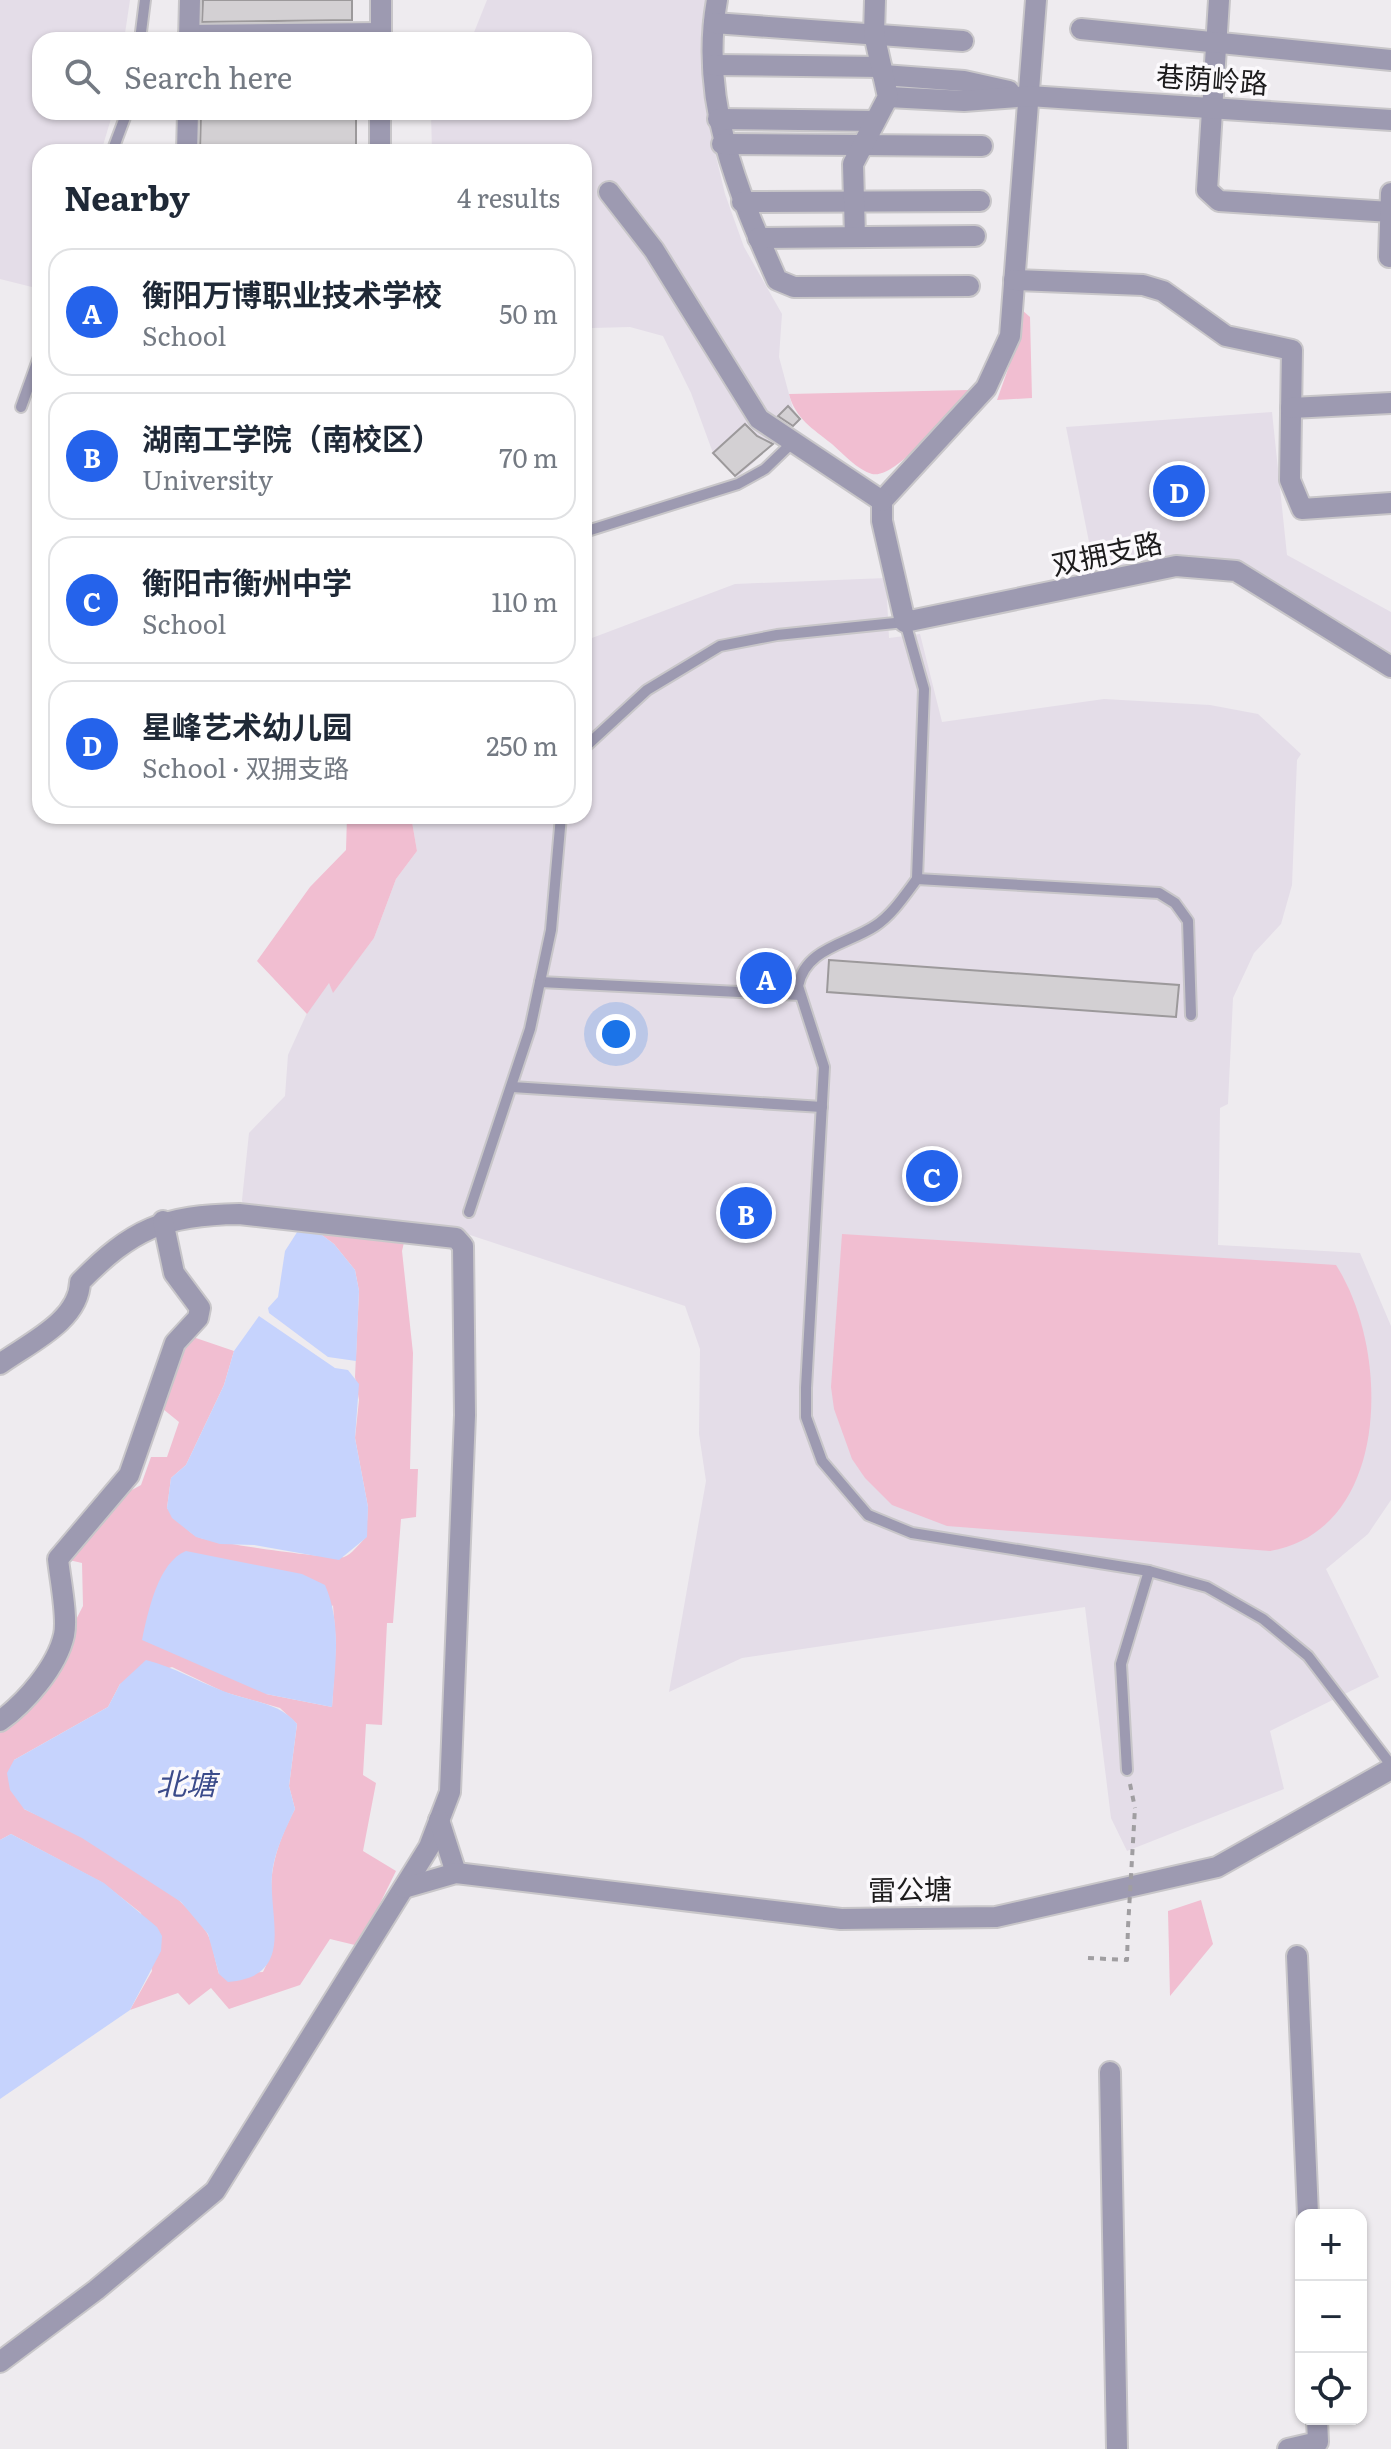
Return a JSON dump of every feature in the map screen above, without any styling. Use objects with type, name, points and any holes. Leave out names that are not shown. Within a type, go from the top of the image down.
[{"type":"street","points":[[189,32],[190,0]]},
{"type":"street","points":[[381,0],[381,32]]},
{"type":"street","points":[[717,0],[713,65],[722,144],[742,202],[777,280],[794,287],[969,286]]},
{"type":"street","points":[[855,237],[853,164],[888,97],[874,34],[875,0]]},
{"type":"street","points":[[905,622],[882,521],[882,501],[986,388],[1010,336],[1036,0]]},
{"type":"street","points":[[1219,0],[1207,190],[1219,201],[1390,206],[1389,257]]},
{"type":"street","points":[[714,23],[963,41]]},
{"type":"street","points":[[1081,29],[1391,60]]},
{"type":"street","points":[[713,65],[882,71],[964,81],[1029,96]]},
{"type":"street","points":[[888,97],[964,101],[1029,96]]},
{"type":"street","name":"巷荫岭路","points":[[1029,96],[1391,120]]},
{"type":"street","points":[[718,119],[874,121]]},
{"type":"street","points":[[187,144],[188,120]]},
{"type":"street","points":[[380,120],[380,144]]},
{"type":"street","points":[[722,144],[982,146]]},
{"type":"street","points":[[609,192],[654,250],[759,419],[882,501]]},
{"type":"street","points":[[742,202],[980,201]]},
{"type":"street","points":[[758,238],[975,236]]},
{"type":"street","points":[[1014,280],[1143,285],[1163,291],[1226,336],[1292,350],[1290,480],[1302,509],[1391,503]]},
{"type":"street","points":[[1291,408],[1391,403]]},
{"type":"street","name":"双拥支路","points":[[905,622],[1176,566],[1236,571],[1391,667]]},
{"type":"street","points":[[0,1364],[65,1318],[80,1299],[80,1282],[115,1247],[163,1221],[206,1214],[239,1214],[456,1238],[463,1246],[465,1415],[450,1792],[429,1847],[215,2191],[96,2290],[0,2362]]},
{"type":"street","points":[[0,1721],[18,1708],[48,1668],[64,1635],[58,1559],[129,1475],[175,1343],[198,1318],[200,1308],[174,1273],[163,1221]]},
{"type":"street","name":"雷公塘","points":[[404,1888],[456,1873],[841,1919],[996,1917],[1217,1867],[1391,1767]]},
{"type":"street","points":[[439,1820],[456,1873]]},
{"type":"street","points":[[1297,1956],[1308,2209]]},
{"type":"street","points":[[1110,2072],[1117,2449]]},
{"type":"street","points":[[1288,2449],[1318,2442],[1317,2425]]},
{"type":"lane","points":[[141,32],[145,0]]},
{"type":"lane","points":[[115,144],[124,120]]},
{"type":"lane","points":[[21,407],[32,376]]},
{"type":"lane","points":[[592,530],[738,484],[765,469],[793,442]]},
{"type":"lane","points":[[592,741],[647,690],[720,646],[777,635],[905,622],[924,689],[917,879],[901,901],[876,926],[827,949],[807,964],[800,976],[800,995],[824,1067],[806,1388],[806,1417],[822,1461],[868,1515],[912,1533],[1149,1571],[1207,1587],[1263,1619],[1308,1656],[1391,1767]]},
{"type":"lane","points":[[469,1212],[512,1087],[540,982],[551,930],[560,824]]},
{"type":"lane","points":[[917,879],[1159,893],[1175,903],[1188,921],[1191,1015]]},
{"type":"lane","points":[[540,982],[800,995]]},
{"type":"lane","points":[[512,1087],[822,1107]]},
{"type":"lane","points":[[1127,1770],[1121,1664],[1149,1571]]},
{"type":"path","points":[[1088,1958],[1127,1960],[1135,1808],[1127,1770]]},
{"type":"shaded area","points":[[0,0],[130,0],[125,32],[32,32],[32,120],[111,120],[103,144],[32,144],[32,287],[0,279]]},
{"type":"shaded area","points":[[487,0],[706,0],[702,58],[708,123],[725,194],[744,247],[782,314],[779,357],[793,409],[800,419],[737,478],[713,453],[691,393],[663,336],[630,327],[592,328],[592,144],[432,144],[431,120],[592,120],[592,32],[474,32]]},
{"type":"shaded area","points":[[1022,310],[1030,317],[1032,398],[997,400],[1019,338]]},
{"type":"shaded area","points":[[969,390],[909,455],[883,473],[872,474],[856,465],[806,422],[789,394]]},
{"type":"shaded area","points":[[1272,412],[1287,555],[1391,612],[1391,658],[1241,565],[1096,577],[1066,427]]},
{"type":"shaded area","points":[[886,578],[889,638],[920,634],[942,722],[1104,699],[1210,705],[1258,714],[1301,754],[1297,760],[1292,885],[1281,924],[1254,953],[1233,998],[1228,1104],[1220,1108],[1218,1245],[1360,1253],[1391,1326],[1391,1500],[1368,1534],[1326,1569],[1379,1677],[1270,1731],[1284,1789],[1127,1851],[1111,1818],[1085,1607],[742,1658],[669,1692],[706,1481],[699,1434],[700,1349],[685,1306],[461,1232],[244,1209],[242,1200],[249,1133],[285,1096],[288,1055],[312,1002],[329,982],[333,992],[374,938],[396,879],[417,851],[412,824],[592,824],[592,638],[735,584]]},
{"type":"shaded area","points":[[347,824],[412,824],[417,851],[396,879],[374,938],[333,993],[329,983],[307,1014],[257,961],[310,887],[346,850]]},
{"type":"shaded area","points":[[311,1227],[405,1238],[402,1251],[413,1353],[410,1469],[418,1469],[416,1517],[401,1519],[393,1623],[387,1623],[382,1725],[366,1724],[363,1775],[376,1783],[363,1851],[396,1871],[359,1946],[330,1939],[300,1985],[229,2009],[211,1988],[189,2005],[178,1993],[130,2010],[152,1971],[141,1913],[103,1883],[11,1834],[0,1840],[0,1731],[65,1641],[83,1606],[82,1563],[69,1560],[130,1491],[141,1485],[151,1457],[167,1457],[179,1422],[163,1409],[190,1336],[234,1351],[224,1385],[186,1465],[171,1478],[167,1508],[198,1537],[272,1550],[344,1557],[366,1537],[368,1507],[355,1438],[359,1400],[355,1377],[359,1291],[355,1270],[334,1244]],"holes":[[[333,1605],[336,1643],[332,1707],[266,1694]],[[172,1667],[224,1692],[280,1708],[297,1724],[289,1786],[295,1809],[273,1868],[272,1945],[263,1972],[219,1974],[207,1933],[173,1895],[124,1860],[24,1809],[14,1760],[108,1707],[120,1684]]]},
{"type":"shaded area","points":[[842,1234],[1336,1265],[1354,1301],[1366,1343],[1371,1388],[1369,1432],[1359,1474],[1339,1510],[1310,1536],[1270,1551],[947,1526],[892,1505],[865,1478],[852,1459],[834,1409],[831,1387]]},
{"type":"shaded area","points":[[1201,1900],[1213,1944],[1170,1996],[1168,1911]]},
{"type":"water","points":[[301,1226],[311,1227],[334,1244],[355,1270],[359,1291],[356,1361],[328,1357],[269,1313],[268,1308],[278,1297],[285,1251]]},
{"type":"water","points":[[259,1316],[335,1368],[348,1370],[359,1384],[355,1438],[368,1507],[367,1537],[339,1560],[254,1545],[220,1544],[196,1537],[172,1518],[167,1508],[171,1478],[186,1465],[224,1385],[234,1351]]},
{"type":"water","points":[[186,1551],[302,1574],[325,1585],[335,1630],[332,1707],[266,1694],[142,1640],[161,1577],[176,1557]]},
{"type":"water","name":"北塘","points":[[146,1660],[233,1695],[272,1706],[297,1724],[289,1786],[295,1809],[279,1844],[273,1867],[272,1955],[264,1968],[250,1977],[228,1982],[219,1974],[208,1934],[181,1902],[82,1838],[24,1809],[10,1790],[7,1773],[14,1760],[108,1707],[120,1684]]},
{"type":"water","points":[[11,1834],[104,1883],[157,1927],[162,1936],[161,1951],[130,2010],[0,2099],[0,1840]]},
{"type":"building","points":[[203,0],[352,0],[352,20],[202,22]]},
{"type":"building","points":[[201,120],[356,120],[356,144],[200,144]]},
{"type":"building","points":[[788,406],[800,419],[793,426],[778,416]]},
{"type":"building","points":[[745,424],[757,436],[773,444],[735,476],[713,453]]},
{"type":"building","points":[[829,960],[1179,985],[1176,1017],[827,992]]},
{"type":"place","name":"星峰艺术幼儿园","points":[[1179,491]]},
{"type":"place","name":"衡阳万博职业技术学校","points":[[766,978]]},
{"type":"place","name":"衡阳市衡州中学","points":[[932,1176]]},
{"type":"place","name":"湖南工学院（南校区）","points":[[746,1213]]}]
